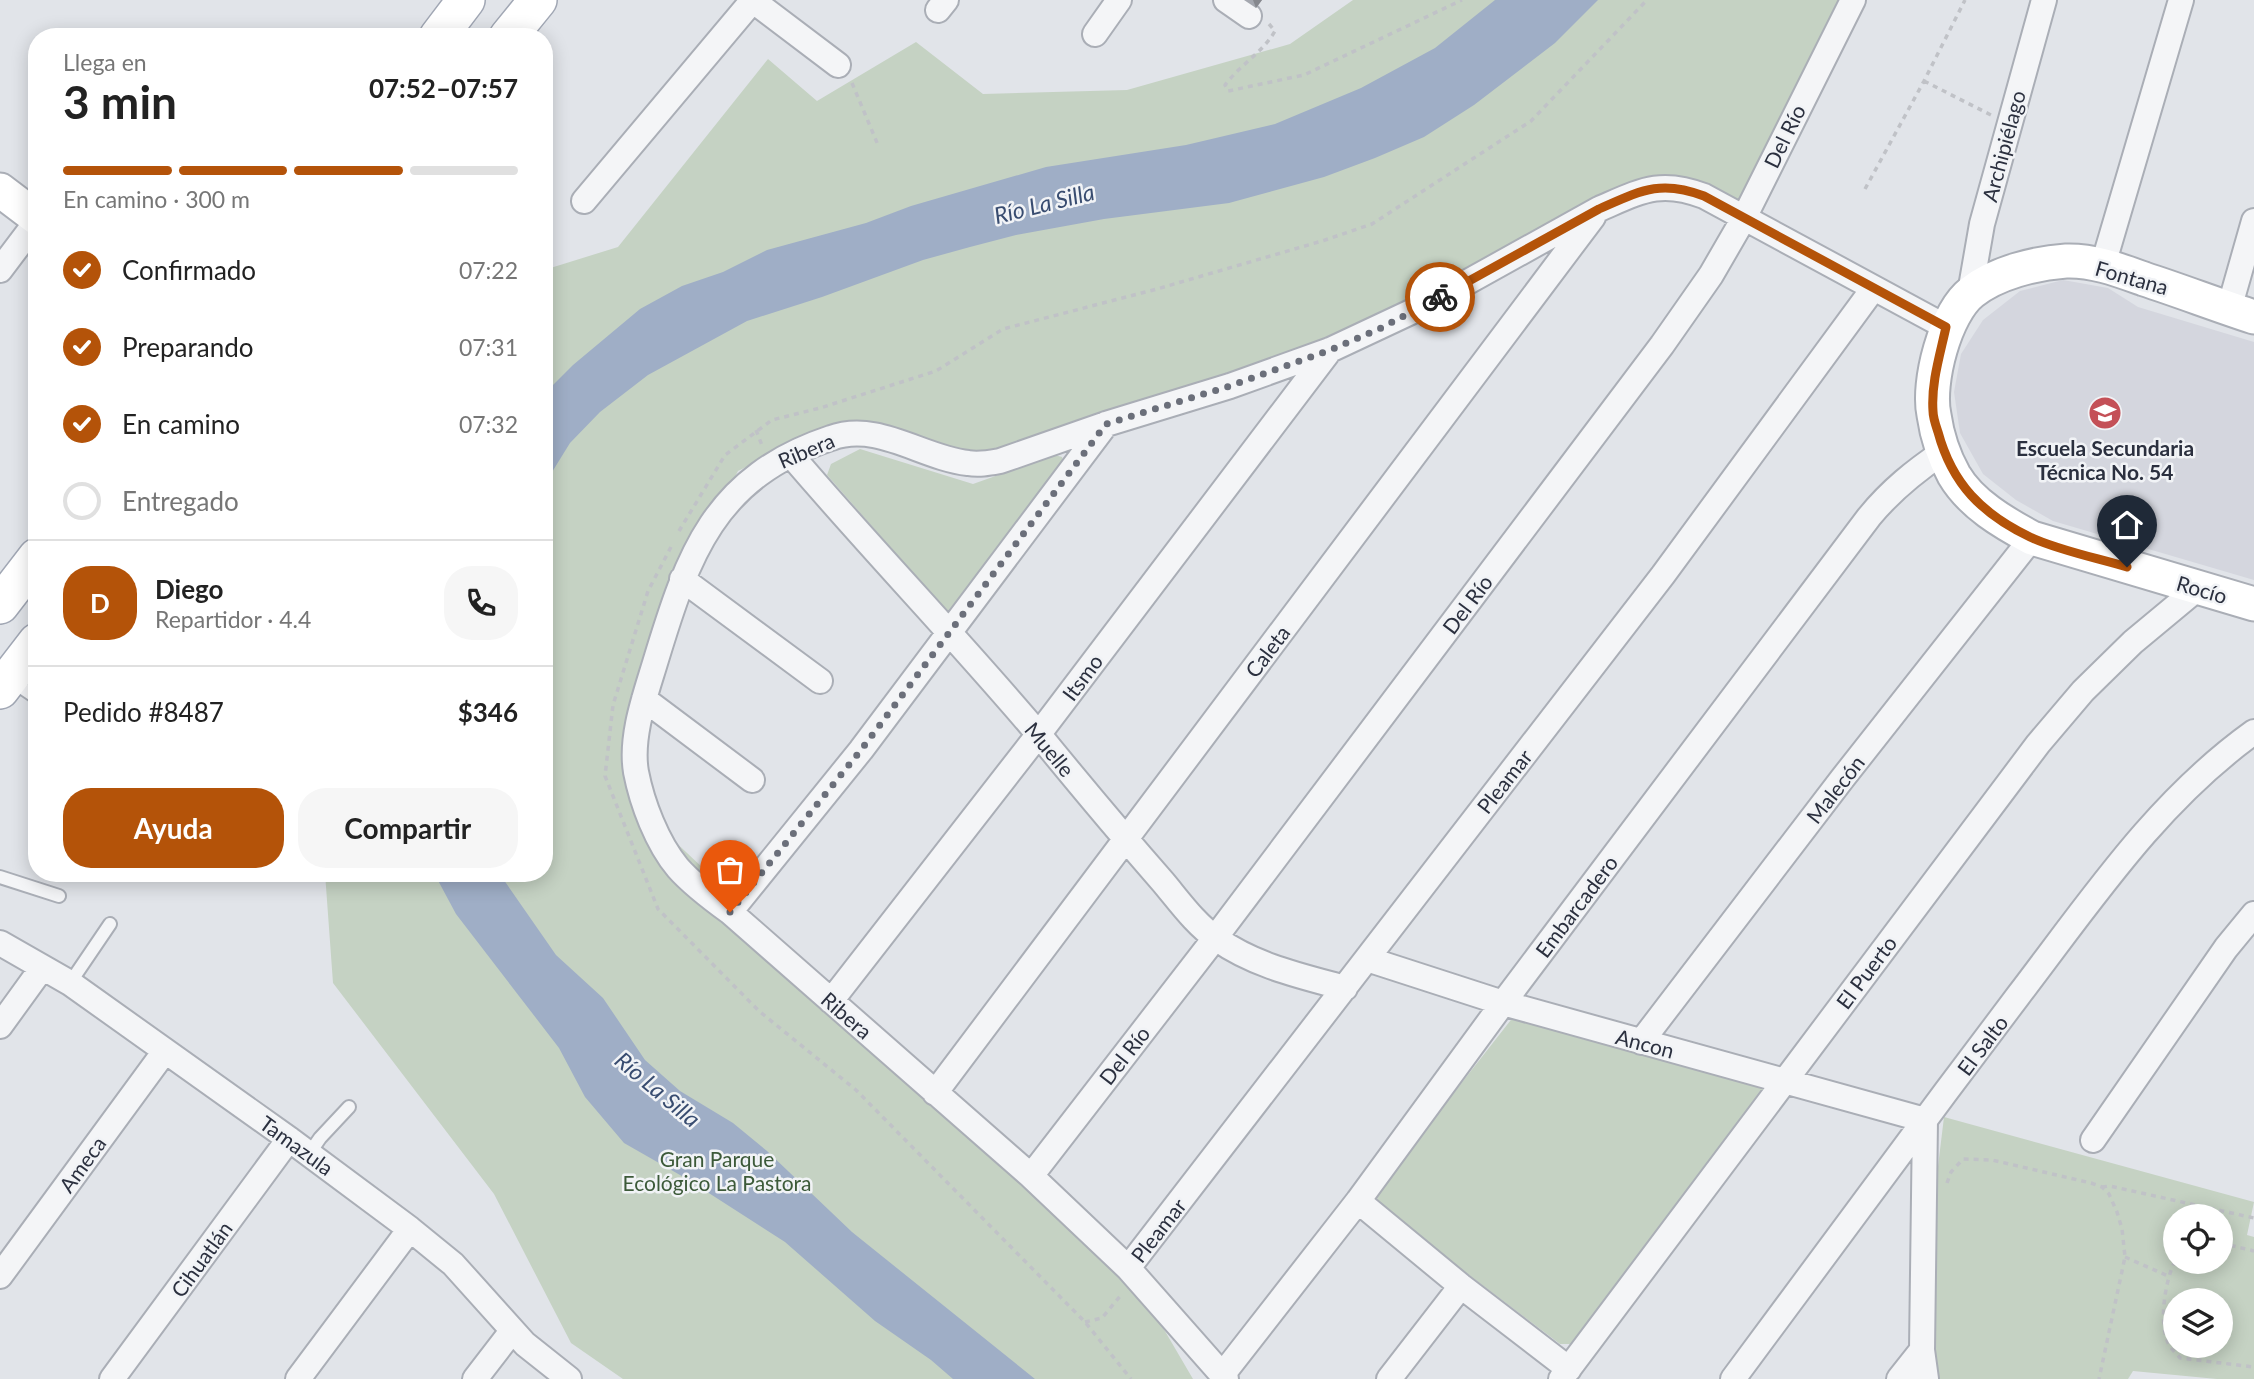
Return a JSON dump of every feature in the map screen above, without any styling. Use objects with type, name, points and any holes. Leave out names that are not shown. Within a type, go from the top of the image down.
[{"type":"main road","points":[[445,28],[466,0]]},
{"type":"main road","points":[[515,28],[538,0]]},
{"type":"main road","points":[[0,605],[28,569]]},
{"type":"main road","points":[[15,689],[28,661]]},
{"type":"street","points":[[584,201],[752,0],[838,65]]},
{"type":"street","points":[[1095,34],[1119,0]]},
{"type":"street","points":[[1226,0],[1249,16]]},
{"type":"street","name":"Del Río","points":[[1031,1176],[1215,938],[1662,345],[1711,275],[1744,218],[1853,0]]},
{"type":"street","name":"Archipiélago","points":[[1970,293],[1982,224],[2044,0]]},
{"type":"street","points":[[2103,265],[2181,0]]},
{"type":"street","name":"Ribera","points":[[1224,1376],[1132,1272],[1031,1176],[676,866],[640,791],[635,769],[635,748],[644,699],[668,618],[698,544],[732,496],[759,473],[830,438],[858,433],[891,440],[952,460],[984,464],[1000,461],[1106,424],[1230,386],[1330,350],[1428,304],[1599,209],[1661,186],[1684,189],[1704,196],[1946,327]]},
{"type":"street","points":[[0,190],[28,212]]},
{"type":"street","name":"Caleta","points":[[935,1093],[1599,209]]},
{"type":"street","points":[[2241,313],[2254,221]]},
{"type":"street","points":[[0,270],[28,231]]},
{"type":"street","name":"Fontana","points":[[1946,327],[1970,293],[1995,279],[2028,268],[2068,261],[2103,265],[2241,313]]},
{"type":"street","name":"Pleamar","points":[[1132,1272],[1367,959],[1663,575],[1873,289]]},
{"type":"street","name":"Rocío","points":[[1946,327],[1934,377],[1933,413],[1943,452],[1956,477],[1982,506],[2032,538],[2254,604]]},
{"type":"street","name":"Itsmo","points":[[831,1001],[1038,735],[1330,350]]},
{"type":"street","points":[[730,912],[861,750],[1106,424]]},
{"type":"street","name":"Embarcadero","points":[[1224,1376],[1869,517],[1909,475],[1943,452]]},
{"type":"street","name":"Muelle","points":[[791,455],[848,523],[951,632],[1126,840],[1215,938],[1248,958],[1345,988]]},
{"type":"street","name":"Malecón","points":[[1641,1042],[1842,779],[2032,538]]},
{"type":"street","points":[[682,579],[820,681]]},
{"type":"street","name":"El Puerto","points":[[1565,1374],[2038,744],[2083,691],[2133,642],[2198,588]]},
{"type":"street","points":[[644,699],[751,780]]},
{"type":"street","name":"El Salto","points":[[1733,1379],[2131,848],[2175,798],[2254,732]]},
{"type":"street","points":[[2093,1140],[2226,948],[2254,914]]},
{"type":"street","name":"Tamazula","points":[[0,943],[70,984],[289,1139],[410,1229],[453,1264],[512,1331],[569,1379]]},
{"type":"street","name":"Ancon","points":[[1367,959],[1503,1003],[1925,1120]]},
{"type":"street","points":[[0,1026],[42,968]]},
{"type":"street","name":"Ameca","points":[[0,1276],[165,1051]]},
{"type":"street","points":[[1925,1120],[1922,1350],[1926,1379]]},
{"type":"street","name":"Cihuatlán","points":[[112,1379],[289,1139]]},
{"type":"street","points":[[1358,1201],[1565,1374]]},
{"type":"street","points":[[298,1379],[410,1229]]},
{"type":"street","points":[[1389,1379],[1461,1286]]},
{"type":"street","points":[[475,1379],[512,1331]]},
{"type":"street","points":[[1899,1379],[1922,1350]]},
{"type":"lane","points":[[0,877],[59,895]]},
{"type":"lane","points":[[70,984],[110,924]]},
{"type":"lane","points":[[309,1154],[349,1107]]},
{"type":"path","points":[[1249,16],[1264,19],[1275,31],[1268,44],[1238,69],[1225,85],[1228,92],[1304,75],[1462,0]]},
{"type":"path","points":[[1372,224],[1531,121],[1647,0]]},
{"type":"path","points":[[1865,189],[1965,0]]},
{"type":"path","points":[[838,65],[849,74],[878,145]]},
{"type":"path","points":[[1924,80],[2008,124]]},
{"type":"path","points":[[1947,1186],[1951,1172],[1963,1159],[1992,1160],[2102,1187],[2110,1186],[2254,1218]]},
{"type":"path","points":[[2099,1379],[2125,1257],[2117,1212],[2109,1194],[2102,1187]]},
{"type":"path","points":[[2233,1246],[2254,1251]]},
{"type":"path","points":[[2125,1257],[2168,1276],[2163,1328],[2169,1345],[2180,1358],[2254,1367]]},
{"type":"path","points":[[1085,1322],[1102,1318],[1132,1272]]},
{"type":"shaded area","name":"Escuela Secundaria Técnica No. 54","points":[[2063,280],[2108,288],[2138,307],[2254,342],[2254,580],[2053,521],[2016,500],[1983,474],[1960,433],[1954,392],[1961,354],[1983,320],[2020,291]]},
{"type":"green space","name":"Gran Parque Ecológico La Pastora","points":[[1353,0],[1853,0],[1744,218],[1661,186],[1428,304],[1000,461],[891,440],[766,457],[738,471],[682,579],[635,748],[652,820],[1128,1268],[1193,1379],[623,1379],[571,1343],[494,1194],[333,983],[326,882],[553,882],[553,267],[618,247],[768,59],[817,101],[916,42],[983,94],[1127,90],[1290,44]]},
{"type":"green space","points":[[860,449],[973,484],[1055,455],[1062,457],[1064,463],[959,611],[946,611],[827,475],[831,464]]},
{"type":"green space","points":[[1514,1016],[1765,1089],[1571,1344],[1560,1344],[1378,1206],[1376,1192]]},
{"type":"green space","points":[[1944,1117],[2254,1202],[2247,1235],[2254,1237],[2254,1379],[2217,1379],[2133,1371],[2128,1379],[1938,1379],[1924,1282]]},
{"type":"water","name":"Río La Silla","points":[[1495,0],[1598,0],[1555,43],[1474,105],[1424,137],[1375,158],[1324,177],[1229,203],[1104,219],[1016,235],[923,260],[747,321],[648,375],[600,412],[570,443],[553,470],[553,385],[640,309],[682,286],[723,272],[767,250],[866,223],[911,206],[1046,167],[1186,145],[1275,124],[1361,88],[1435,48]]},
{"type":"water","name":"Río La Silla","points":[[439,882],[505,882],[556,955],[603,998],[645,1060],[680,1091],[733,1123],[767,1151],[852,1232],[1035,1379],[953,1379],[931,1360],[875,1321],[785,1242],[687,1179],[624,1143],[585,1097],[559,1048],[456,914]]},
{"type":"way so far","points":[[730,912],[861,750],[1106,424],[1230,386],[1330,350],[1381,328],[1440,297]]},
{"type":"place","name":"Escuela Secundaria Técnica No. 54","points":[[2105,413]]},
{"type":"route","points":[[1440,297],[1599,209],[1626,197],[1661,186],[1684,189],[1704,196],[1946,327],[1934,377],[1933,413],[1943,452],[1956,477],[1982,506],[2032,538],[2127,567]]}]
